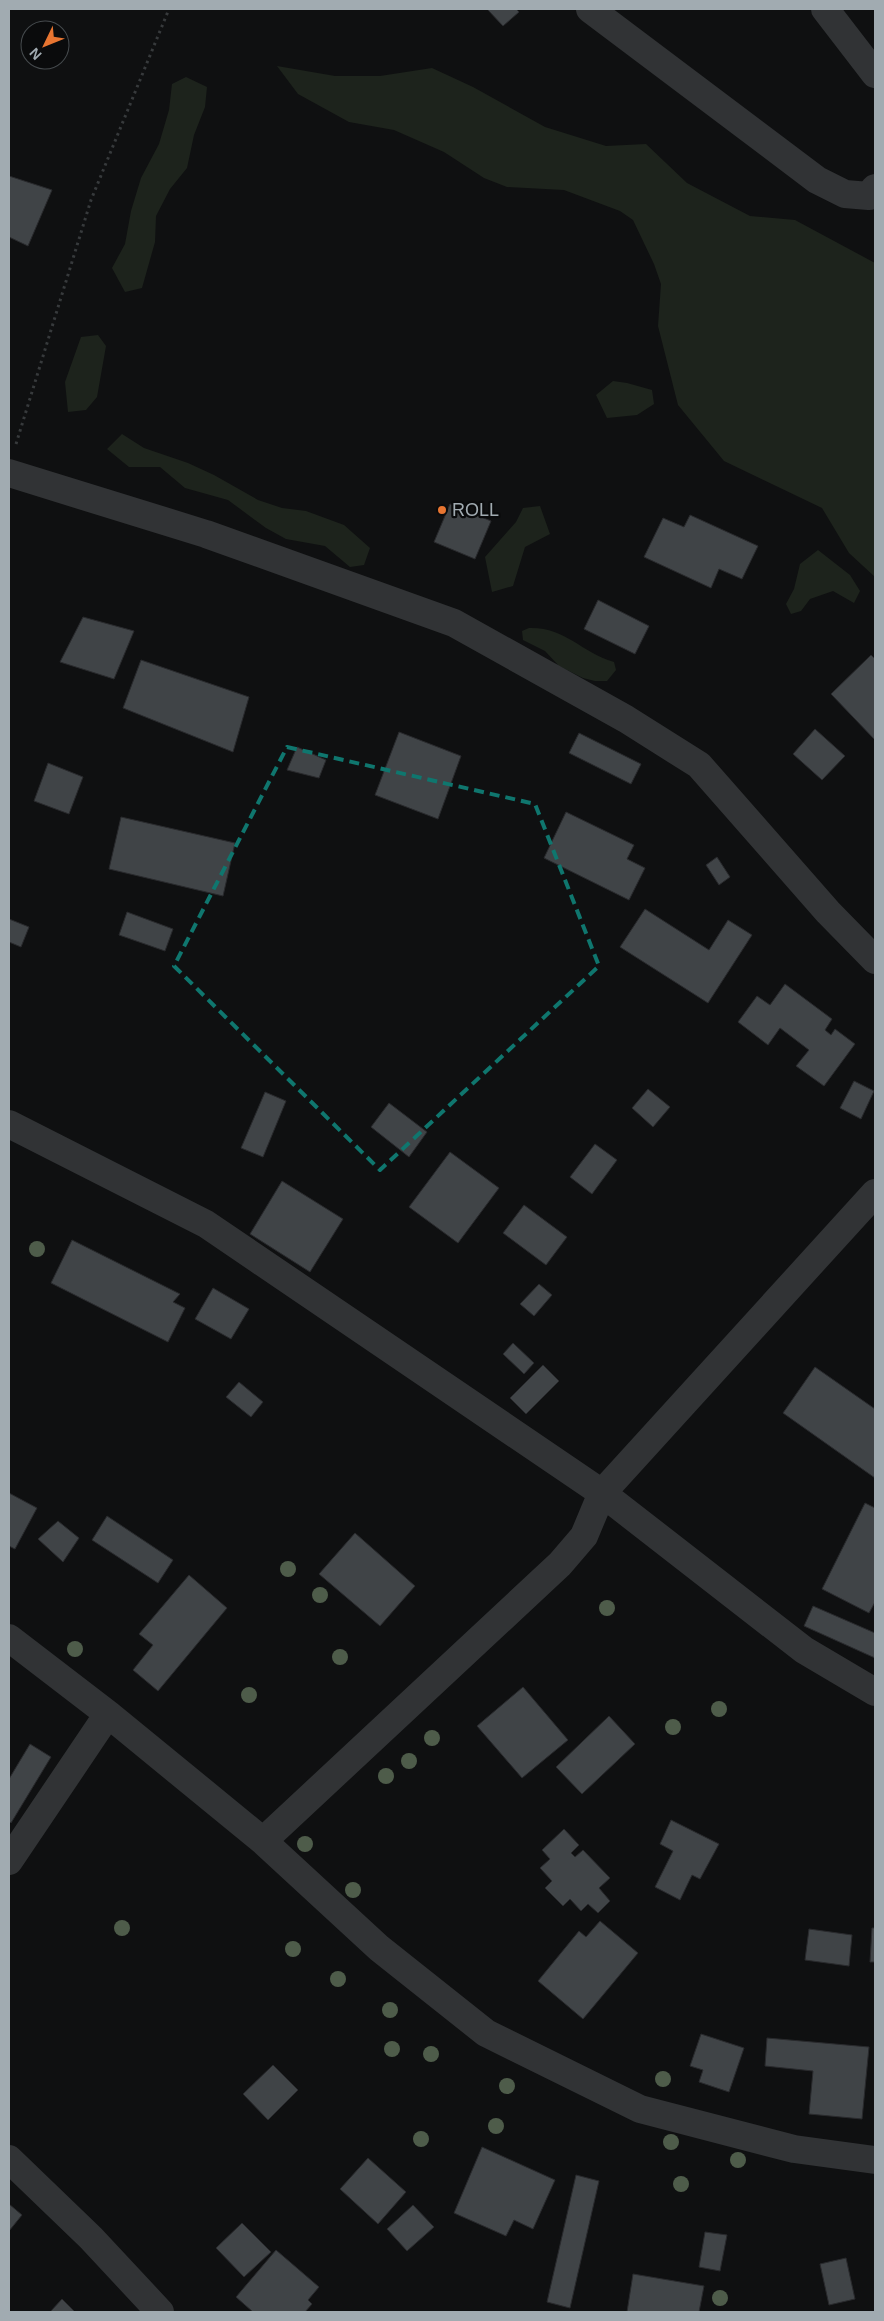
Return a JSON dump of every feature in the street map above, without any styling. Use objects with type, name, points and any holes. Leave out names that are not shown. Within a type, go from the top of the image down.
[{"type":"street","points":[[590,9],[817,180],[846,194],[869,196],[875,188]]},
{"type":"street","points":[[825,9],[875,74]]},
{"type":"street","points":[[12,462],[454,623],[626,719],[699,765],[828,912],[875,960]]},
{"type":"street","points":[[9,1124],[206,1224],[602,1493],[804,1650],[875,1692]]},
{"type":"street","points":[[263,1842],[560,1564],[584,1536],[602,1493],[875,1193]]},
{"type":"street","points":[[9,1638],[108,1714],[263,1842],[379,1948],[486,2033],[640,2109],[794,2149],[875,2160]]},
{"type":"street","points":[[9,1861],[108,1714]]},
{"type":"street","points":[[9,2159],[91,2238],[160,2312]]},
{"type":"path","points":[[12,462],[91,200],[170,9]]},
{"type":"highlighted area","points":[[287,747],[535,804],[599,966],[380,1170],[174,966]]},
{"type":"shaded area","points":[[277,66],[335,76],[380,76],[432,68],[473,87],[545,127],[606,146],[646,144],[687,183],[750,216],[795,220],[875,263],[875,577],[849,553],[822,508],[724,461],[678,405],[658,326],[661,284],[654,264],[633,220],[620,211],[564,190],[507,187],[484,178],[444,152],[394,130],[349,122],[298,94]]},
{"type":"shaded area","points":[[186,77],[207,87],[205,107],[194,135],[187,168],[170,189],[156,216],[155,242],[142,288],[125,292],[112,268],[125,244],[131,211],[141,178],[159,144],[169,110],[172,84]]},
{"type":"shaded area","points":[[98,335],[106,346],[97,397],[86,410],[68,412],[65,382],[81,337]]},
{"type":"shaded area","points":[[613,381],[652,390],[654,404],[637,415],[607,418],[596,395]]},
{"type":"shaded area","points":[[122,434],[144,448],[188,463],[214,475],[258,500],[282,508],[306,511],[344,525],[370,548],[364,565],[350,567],[325,546],[286,539],[266,528],[228,500],[185,488],[160,467],[129,467],[107,449]]},
{"type":"shaded area","points":[[540,506],[550,534],[525,547],[513,586],[492,592],[485,557],[516,522],[523,508]]},
{"type":"shaded area","points":[[818,550],[850,575],[860,591],[854,603],[833,591],[810,599],[801,611],[791,614],[786,604],[794,589],[800,564]]},
{"type":"shaded area","points":[[529,628],[553,631],[602,658],[614,662],[616,670],[607,681],[583,678],[559,666],[545,651],[523,640],[522,631]]},
{"type":"building","points":[[487,9],[516,9],[519,12],[503,26]]},
{"type":"building","points":[[9,176],[52,190],[28,246],[9,237]]},
{"type":"building","points":[[450,504],[491,521],[475,559],[434,542]]},
{"type":"building","points":[[690,515],[758,546],[742,579],[719,569],[711,588],[644,557],[663,518],[684,527]]},
{"type":"building","points":[[598,600],[649,626],[635,654],[584,629]]},
{"type":"building","points":[[83,617],[134,631],[114,679],[60,662]]},
{"type":"building","points":[[871,655],[875,659],[875,740],[831,694]]},
{"type":"building","points":[[141,660],[249,697],[233,752],[123,708]]},
{"type":"building","points":[[815,729],[845,756],[822,780],[793,754]]},
{"type":"building","points":[[399,732],[461,756],[438,819],[375,795]]},
{"type":"building","points":[[579,733],[641,764],[631,784],[569,753]]},
{"type":"building","points":[[297,747],[326,760],[319,778],[287,770]]},
{"type":"building","points":[[48,763],[83,777],[69,814],[34,801]]},
{"type":"building","points":[[566,812],[634,845],[627,859],[645,868],[629,900],[544,858]]},
{"type":"building","points":[[121,817],[235,843],[223,896],[109,869]]},
{"type":"building","points":[[717,857],[730,877],[719,885],[706,865]]},
{"type":"building","points":[[645,909],[709,950],[728,920],[752,935],[708,1003],[620,947]]},
{"type":"building","points":[[127,912],[173,929],[165,951],[119,935]]},
{"type":"building","points":[[9,919],[29,927],[21,947],[9,942]]},
{"type":"building","points":[[785,984],[832,1019],[825,1030],[831,1035],[835,1029],[855,1044],[824,1086],[796,1066],[809,1050],[780,1028],[768,1045],[738,1022],[757,996],[770,1005]]},
{"type":"building","points":[[854,1081],[874,1091],[861,1119],[840,1108]]},
{"type":"building","points":[[648,1089],[670,1107],[653,1127],[632,1108]]},
{"type":"building","points":[[265,1092],[286,1101],[263,1157],[241,1148]]},
{"type":"building","points":[[389,1103],[427,1132],[409,1157],[371,1127]]},
{"type":"building","points":[[595,1144],[617,1160],[592,1194],[570,1177]]},
{"type":"building","points":[[450,1152],[499,1188],[458,1243],[409,1207]]},
{"type":"building","points":[[282,1181],[343,1219],[310,1272],[250,1234]]},
{"type":"building","points":[[524,1205],[567,1237],[546,1265],[503,1233]]},
{"type":"building","points":[[72,1240],[180,1294],[173,1302],[185,1308],[168,1342],[51,1283]]},
{"type":"building","points":[[539,1284],[552,1295],[534,1316],[520,1304]]},
{"type":"building","points":[[213,1288],[249,1309],[231,1339],[195,1319]]},
{"type":"building","points":[[513,1343],[534,1363],[524,1374],[503,1354]]},
{"type":"building","points":[[543,1365],[559,1381],[526,1414],[510,1398]]},
{"type":"building","points":[[815,1367],[875,1409],[875,1478],[783,1413]]},
{"type":"building","points":[[239,1382],[263,1402],[251,1417],[226,1397]]},
{"type":"building","points":[[9,1493],[37,1508],[15,1549],[9,1546]]},
{"type":"building","points":[[865,1503],[875,1508],[875,1602],[869,1613],[822,1589]]},
{"type":"building","points":[[107,1516],[173,1560],[158,1583],[92,1540]]},
{"type":"building","points":[[58,1521],[79,1538],[63,1562],[38,1539]]},
{"type":"building","points":[[355,1533],[415,1586],[380,1626],[319,1574]]},
{"type":"building","points":[[189,1575],[227,1608],[158,1691],[133,1670],[153,1645],[139,1634]]},
{"type":"building","points":[[813,1606],[875,1633],[875,1658],[804,1626]]},
{"type":"building","points":[[523,1687],[568,1740],[522,1778],[477,1726]]},
{"type":"building","points":[[609,1716],[635,1744],[582,1794],[556,1767]]},
{"type":"building","points":[[30,1744],[51,1757],[11,1823],[9,1821],[9,1779]]},
{"type":"building","points":[[671,1820],[719,1844],[700,1879],[692,1875],[680,1900],[655,1887],[673,1851],[660,1844]]},
{"type":"building","points":[[564,1829],[579,1845],[571,1853],[575,1857],[583,1850],[610,1878],[599,1888],[610,1901],[598,1913],[588,1904],[581,1911],[570,1899],[563,1906],[545,1888],[552,1881],[540,1868],[550,1859],[542,1850]]},
{"type":"building","points":[[600,1921],[638,1953],[583,2019],[538,1981],[579,1931],[586,1937]]},
{"type":"building","points":[[872,1928],[875,1928],[875,1962],[870,1962]]},
{"type":"building","points":[[809,1929],[852,1935],[849,1966],[805,1960]]},
{"type":"building","points":[[701,2034],[744,2048],[729,2092],[699,2082],[703,2070],[690,2066]]},
{"type":"building","points":[[767,2038],[869,2047],[862,2119],[809,2114],[813,2071],[765,2066]]},
{"type":"building","points":[[273,2065],[298,2090],[268,2120],[243,2094]]},
{"type":"building","points":[[482,2147],[555,2180],[533,2229],[514,2220],[506,2236],[454,2213]]},
{"type":"building","points":[[368,2158],[406,2192],[378,2224],[340,2189]]},
{"type":"building","points":[[576,2175],[599,2181],[570,2308],[547,2302]]},
{"type":"building","points":[[9,2204],[22,2215],[9,2231]]},
{"type":"building","points":[[413,2205],[434,2227],[407,2251],[387,2229]]},
{"type":"building","points":[[242,2223],[271,2252],[244,2277],[216,2248]]},
{"type":"building","points":[[705,2232],[727,2235],[720,2271],[699,2267]]},
{"type":"building","points":[[276,2250],[319,2287],[308,2300],[312,2304],[305,2312],[253,2312],[236,2297]]},
{"type":"building","points":[[846,2258],[855,2299],[829,2305],[820,2264]]},
{"type":"building","points":[[633,2274],[704,2286],[699,2312],[627,2312]]},
{"type":"building","points":[[62,2299],[75,2312],[50,2312]]},
{"type":"place","name":"ROLL","points":[[442,510]]}]
